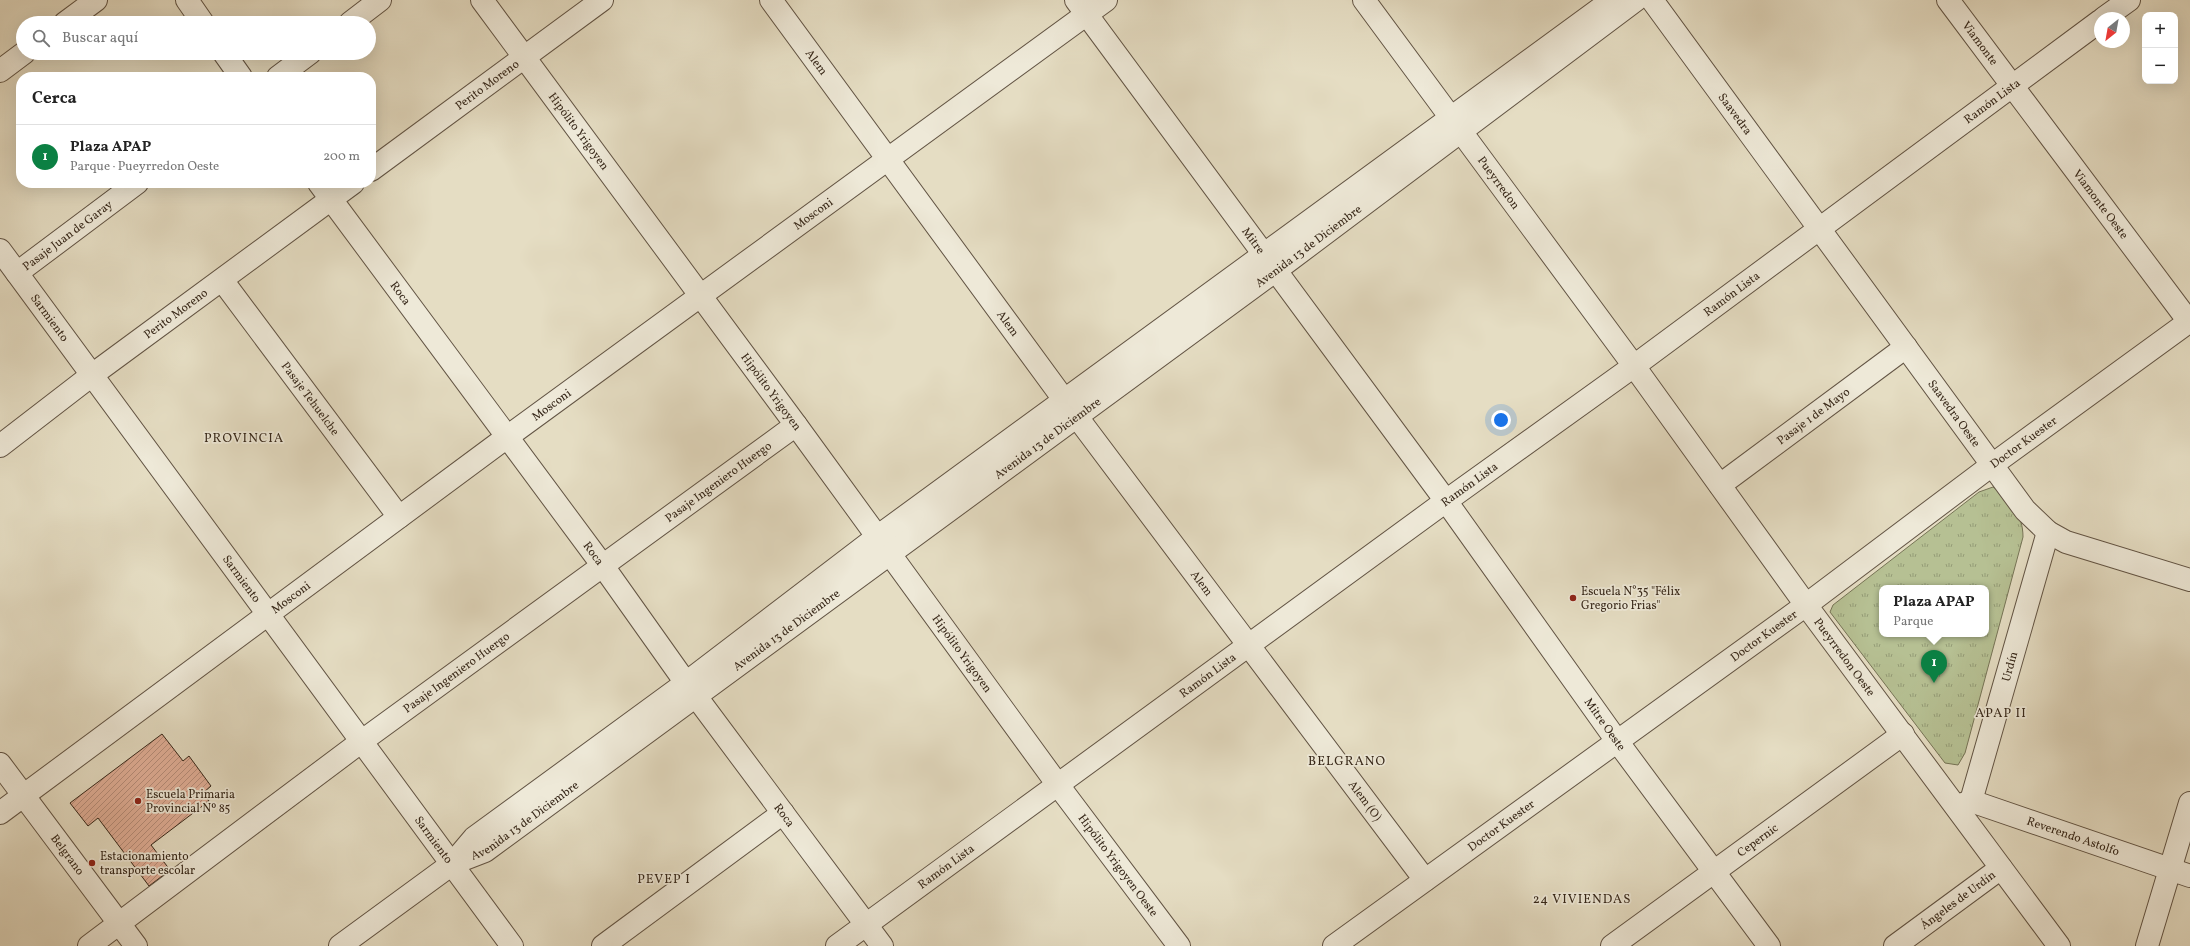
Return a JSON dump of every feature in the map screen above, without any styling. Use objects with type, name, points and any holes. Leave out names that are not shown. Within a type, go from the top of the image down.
[{"type":"street","points":[[74,16],[96,0]]},
{"type":"street","points":[[187,0],[198,16]]},
{"type":"street","points":[[359,16],[380,0]]},
{"type":"street","name":"Hipólito Yrigoyen","points":[[482,0],[796,425],[1058,785]]},
{"type":"street","name":"Perito Moreno","points":[[376,166],[602,0]]},
{"type":"street","name":"Alem","points":[[771,0],[889,158],[1071,408],[1248,645]]},
{"type":"street","name":"Mosconi","points":[[0,813],[507,437],[889,158],[1082,7],[1106,0]]},
{"type":"street","name":"Pueyrredon","points":[[1364,0],[1634,366]]},
{"type":"street","name":"Avenida 13 de Diciembre","points":[[1456,125],[1612,0]]},
{"type":"street","name":"Avenida 13 de Diciembre","points":[[340,946],[452,864],[485,851],[691,690],[883,546],[1456,125],[1636,0]]},
{"type":"street","name":"Saavedra","points":[[1652,0],[1820,227]]},
{"type":"street","name":"Viamonte","points":[[1948,0],[2012,86]]},
{"type":"street","points":[[2112,12],[2129,0]]},
{"type":"street","name":"Mitre","points":[[1082,7],[1269,263],[1446,500]]},
{"type":"street","name":"Ramón Lista","points":[[837,946],[1446,500],[1634,366],[2094,25]]},
{"type":"street","points":[[0,71],[16,59]]},
{"type":"street","points":[[229,60],[237,72]]},
{"type":"street","points":[[285,72],[301,60]]},
{"type":"street","name":"Viamonte Oeste","points":[[2012,86],[2190,322]]},
{"type":"street","name":"Pasaje Juan de Garay","points":[[17,273],[130,188]]},
{"type":"street","name":"Perito Moreno","points":[[0,446],[92,375],[222,280],[325,191],[336,188]]},
{"type":"street","name":"Roca","points":[[325,191],[603,566],[691,690],[882,946]]},
{"type":"street","name":"Saavedra Oeste","points":[[1820,227],[2025,510],[2048,532],[2066,542],[2190,580]]},
{"type":"street","name":"Sarmiento","points":[[0,250],[512,946]]},
{"type":"street","name":"Pasaje Tehuelche","points":[[222,280],[399,517]]},
{"type":"street","name":"Doctor Kuester","points":[[1334,946],[1806,605],[1992,465],[2190,322]]},
{"type":"street","name":"Pasaje 1 de Mayo","points":[[1720,485],[1906,347]]},
{"type":"street","name":"Pueyrredon Oeste","points":[[1634,366],[1806,605],[1903,734],[1964,804],[2001,868],[2059,946]]},
{"type":"street","name":"Pasaje Ingeniero Huergo","points":[[89,946],[362,741],[796,425]]},
{"type":"street","name":"Mitre Oeste","points":[[1446,500],[1617,741],[1769,946]]},
{"type":"street","name":"Urdín","points":[[1964,804],[2048,532]]},
{"type":"street","name":"Alem (O)","points":[[1248,645],[1425,880]]},
{"type":"street","name":"Cepernic","points":[[1612,946],[1714,870],[1903,734]]},
{"type":"street","name":"Belgrano","points":[[0,764],[136,946]]},
{"type":"street","name":"Hipólito Yrigoyen Oeste","points":[[1058,785],[1179,946]]},
{"type":"street","points":[[2147,946],[2190,803]]},
{"type":"street","name":"Reverendo Astolfo","points":[[1964,804],[2190,876]]},
{"type":"street","points":[[603,946],[783,812]]},
{"type":"street","name":"Ángeles de Urdín","points":[[1895,946],[2001,868]]},
{"type":"green space","points":[[1993,487],[2015,508],[2021,522],[2023,537],[1965,753],[1958,765],[1945,763],[1830,612],[1833,605],[1979,492]]},
{"type":"building","points":[[162,734],[183,761],[189,756],[211,786],[203,793],[209,801],[151,845],[170,870],[149,886],[98,818],[88,826],[70,803]]},
{"type":"place","name":"Escuela N°35 \"Félix Gregorio Frias\"","points":[[1573,598]]},
{"type":"place","name":"Plaza APAP","points":[[1934,683]]},
{"type":"place","name":"Escuela Primaria Provincial Nº 85","points":[[138,801]]},
{"type":"place","name":"Estacionamiento transporte escolar","points":[[92,863]]},
{"type":"district","name":"PROVINCIA","points":[[244,437]]},
{"type":"district","name":"APAP II","points":[[2001,712]]},
{"type":"district","name":"BELGRANO","points":[[1347,760]]},
{"type":"district","name":"PEVEP I","points":[[664,878]]},
{"type":"district","name":"24 VIVIENDAS","points":[[1582,898]]}]
